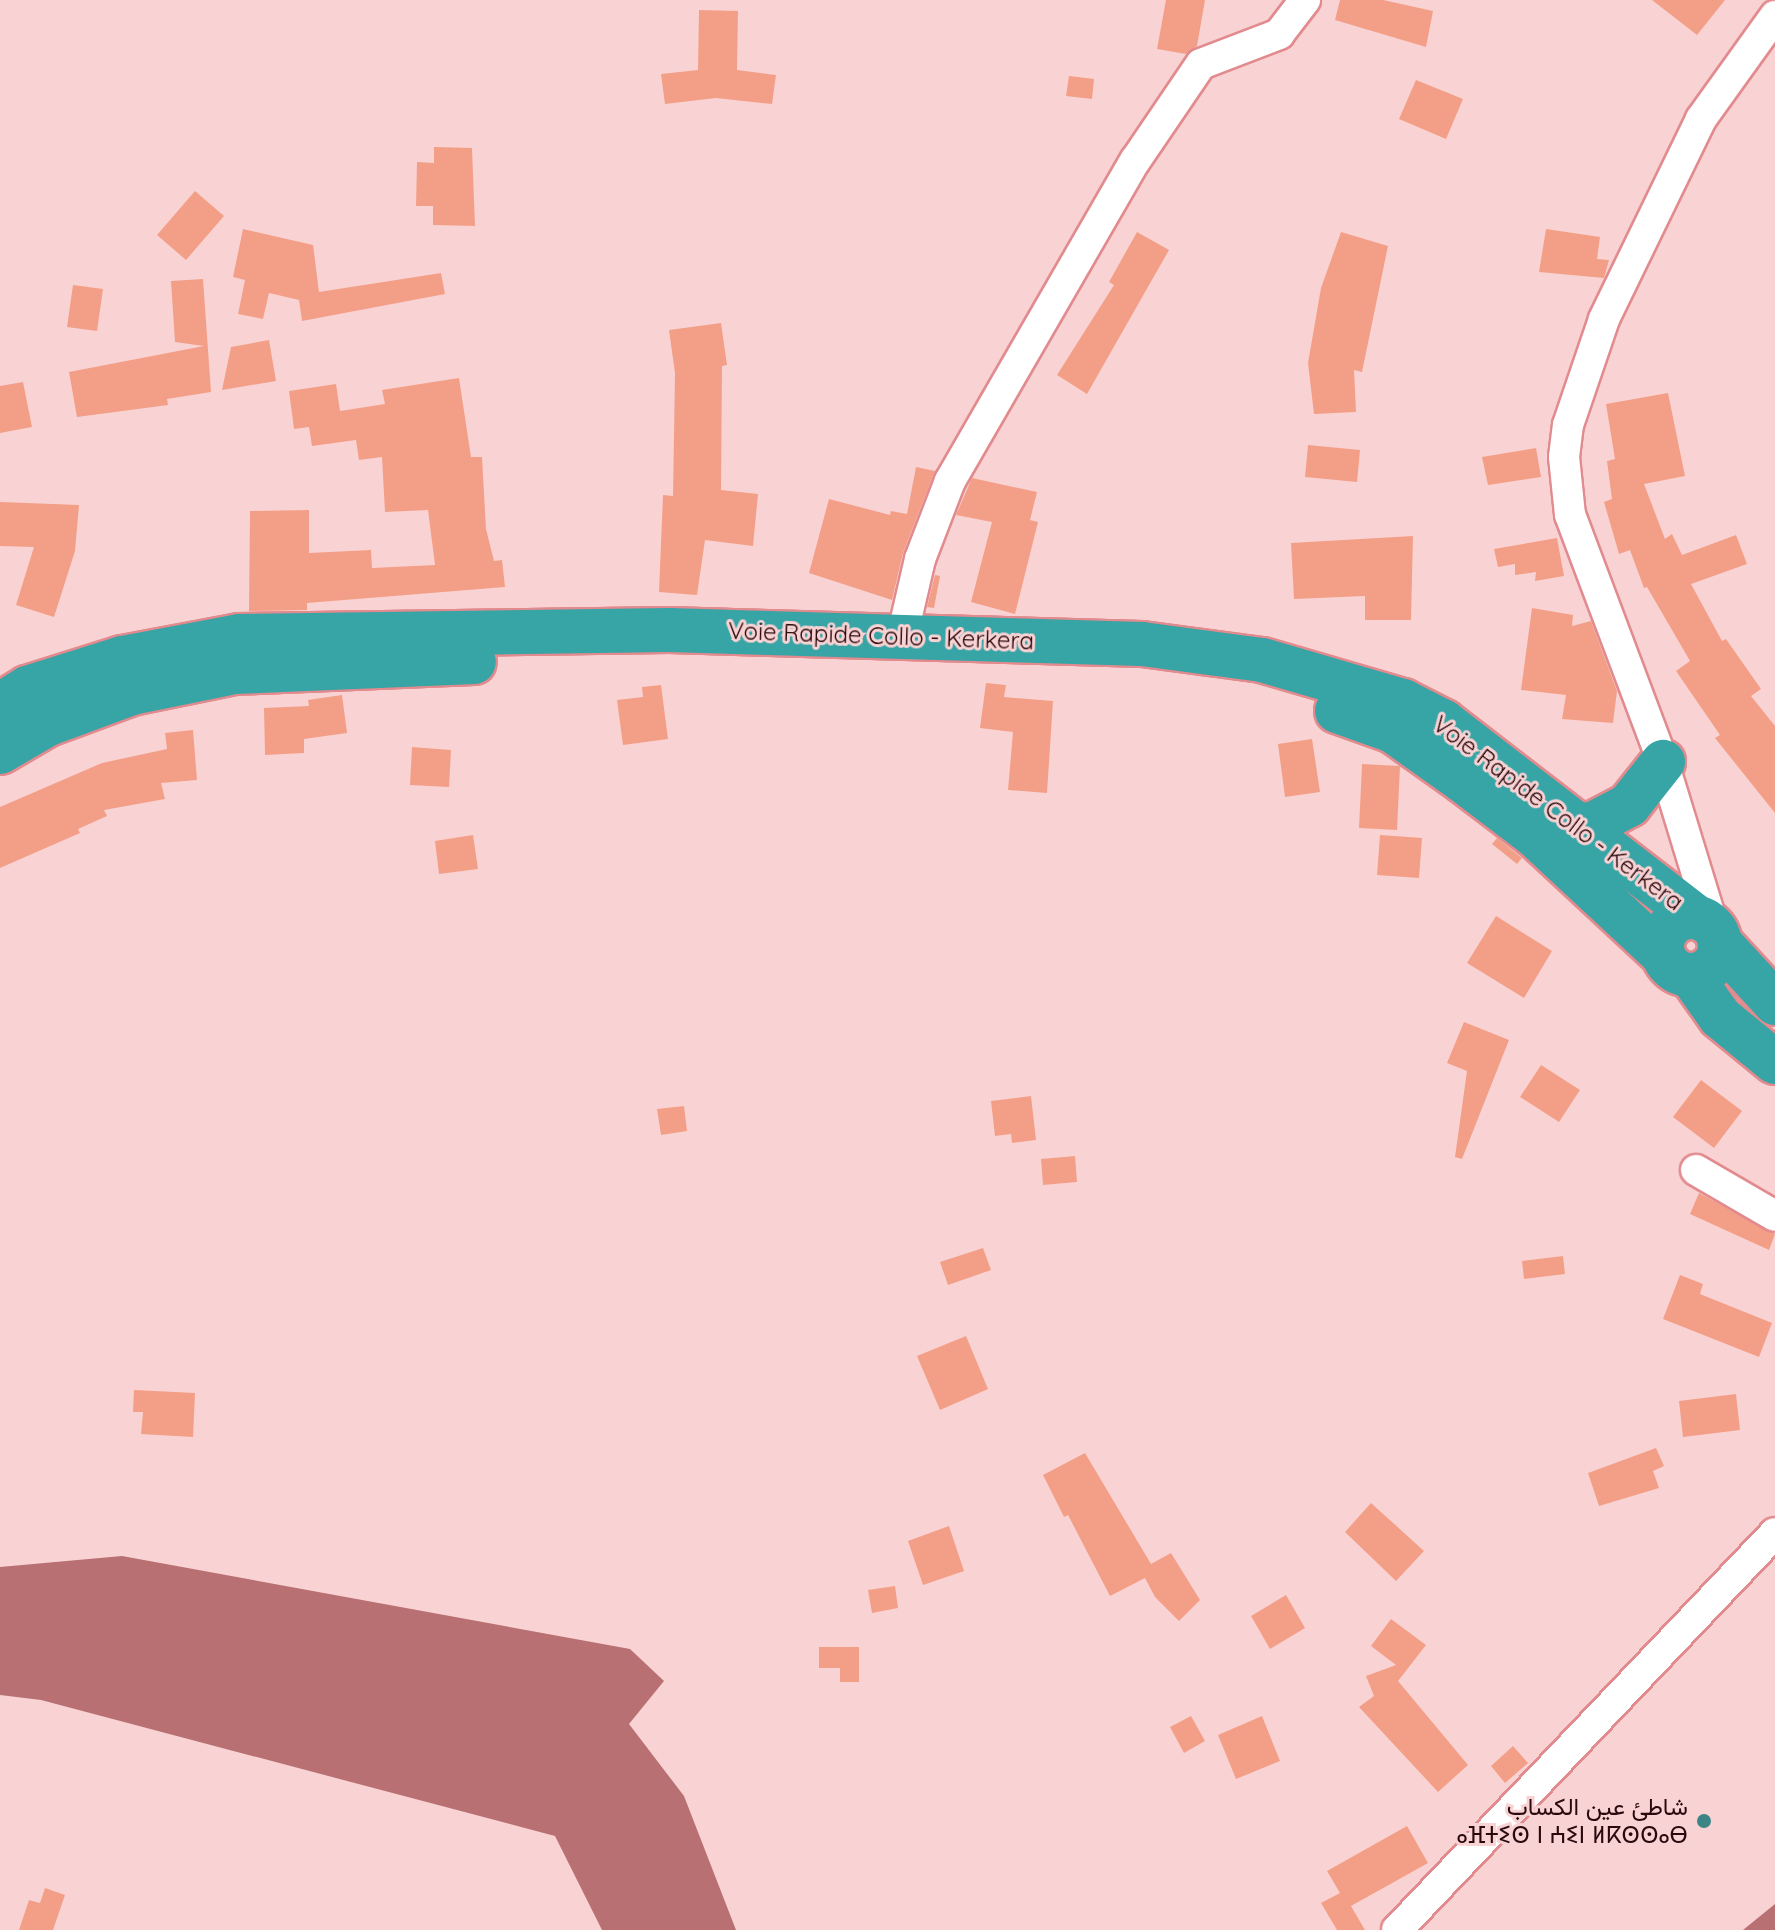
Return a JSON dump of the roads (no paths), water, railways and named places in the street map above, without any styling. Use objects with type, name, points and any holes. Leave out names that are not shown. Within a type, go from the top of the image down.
[{"type":"highway","name":"Voie Rapide Collo - Kerkera","points":[[0,705],[27,688],[122,658],[239,636],[669,630],[1142,644],[1262,660],[1403,701],[1444,722],[1710,929],[1775,1003]]},
{"type":"highway","name":"Voie Rapide Collo - Kerkera","points":[[0,752],[48,724],[132,693],[235,672],[673,653],[1156,671],[1256,683],[1393,731],[1533,834],[1677,965],[1720,1017],[1775,1062]]},
{"type":"highway","points":[[1579,825],[1593,824],[1629,805],[1663,762]]},
{"type":"highway","points":[[1677,965],[1716,963],[1710,929]]},
{"type":"street","points":[[902,637],[920,559],[950,481],[1164,116],[1201,64],[1279,34],[1305,0]]},
{"type":"street","points":[[1710,929],[1663,762],[1570,515],[1564,457],[1568,425],[1604,319],[1701,119],[1775,16]]},
{"type":"street","points":[[1696,1170],[1775,1216]]},
{"type":"street","points":[[1397,1930],[1774,1538]]},
{"type":"place","name":"شاطئ عين الكساب ⴰⴼⵜⵉⵙ ⵏ ⵄⵉⵏ ⵍⴽⵙⵙⴰⴱ","points":[[1704,1821]]}]
